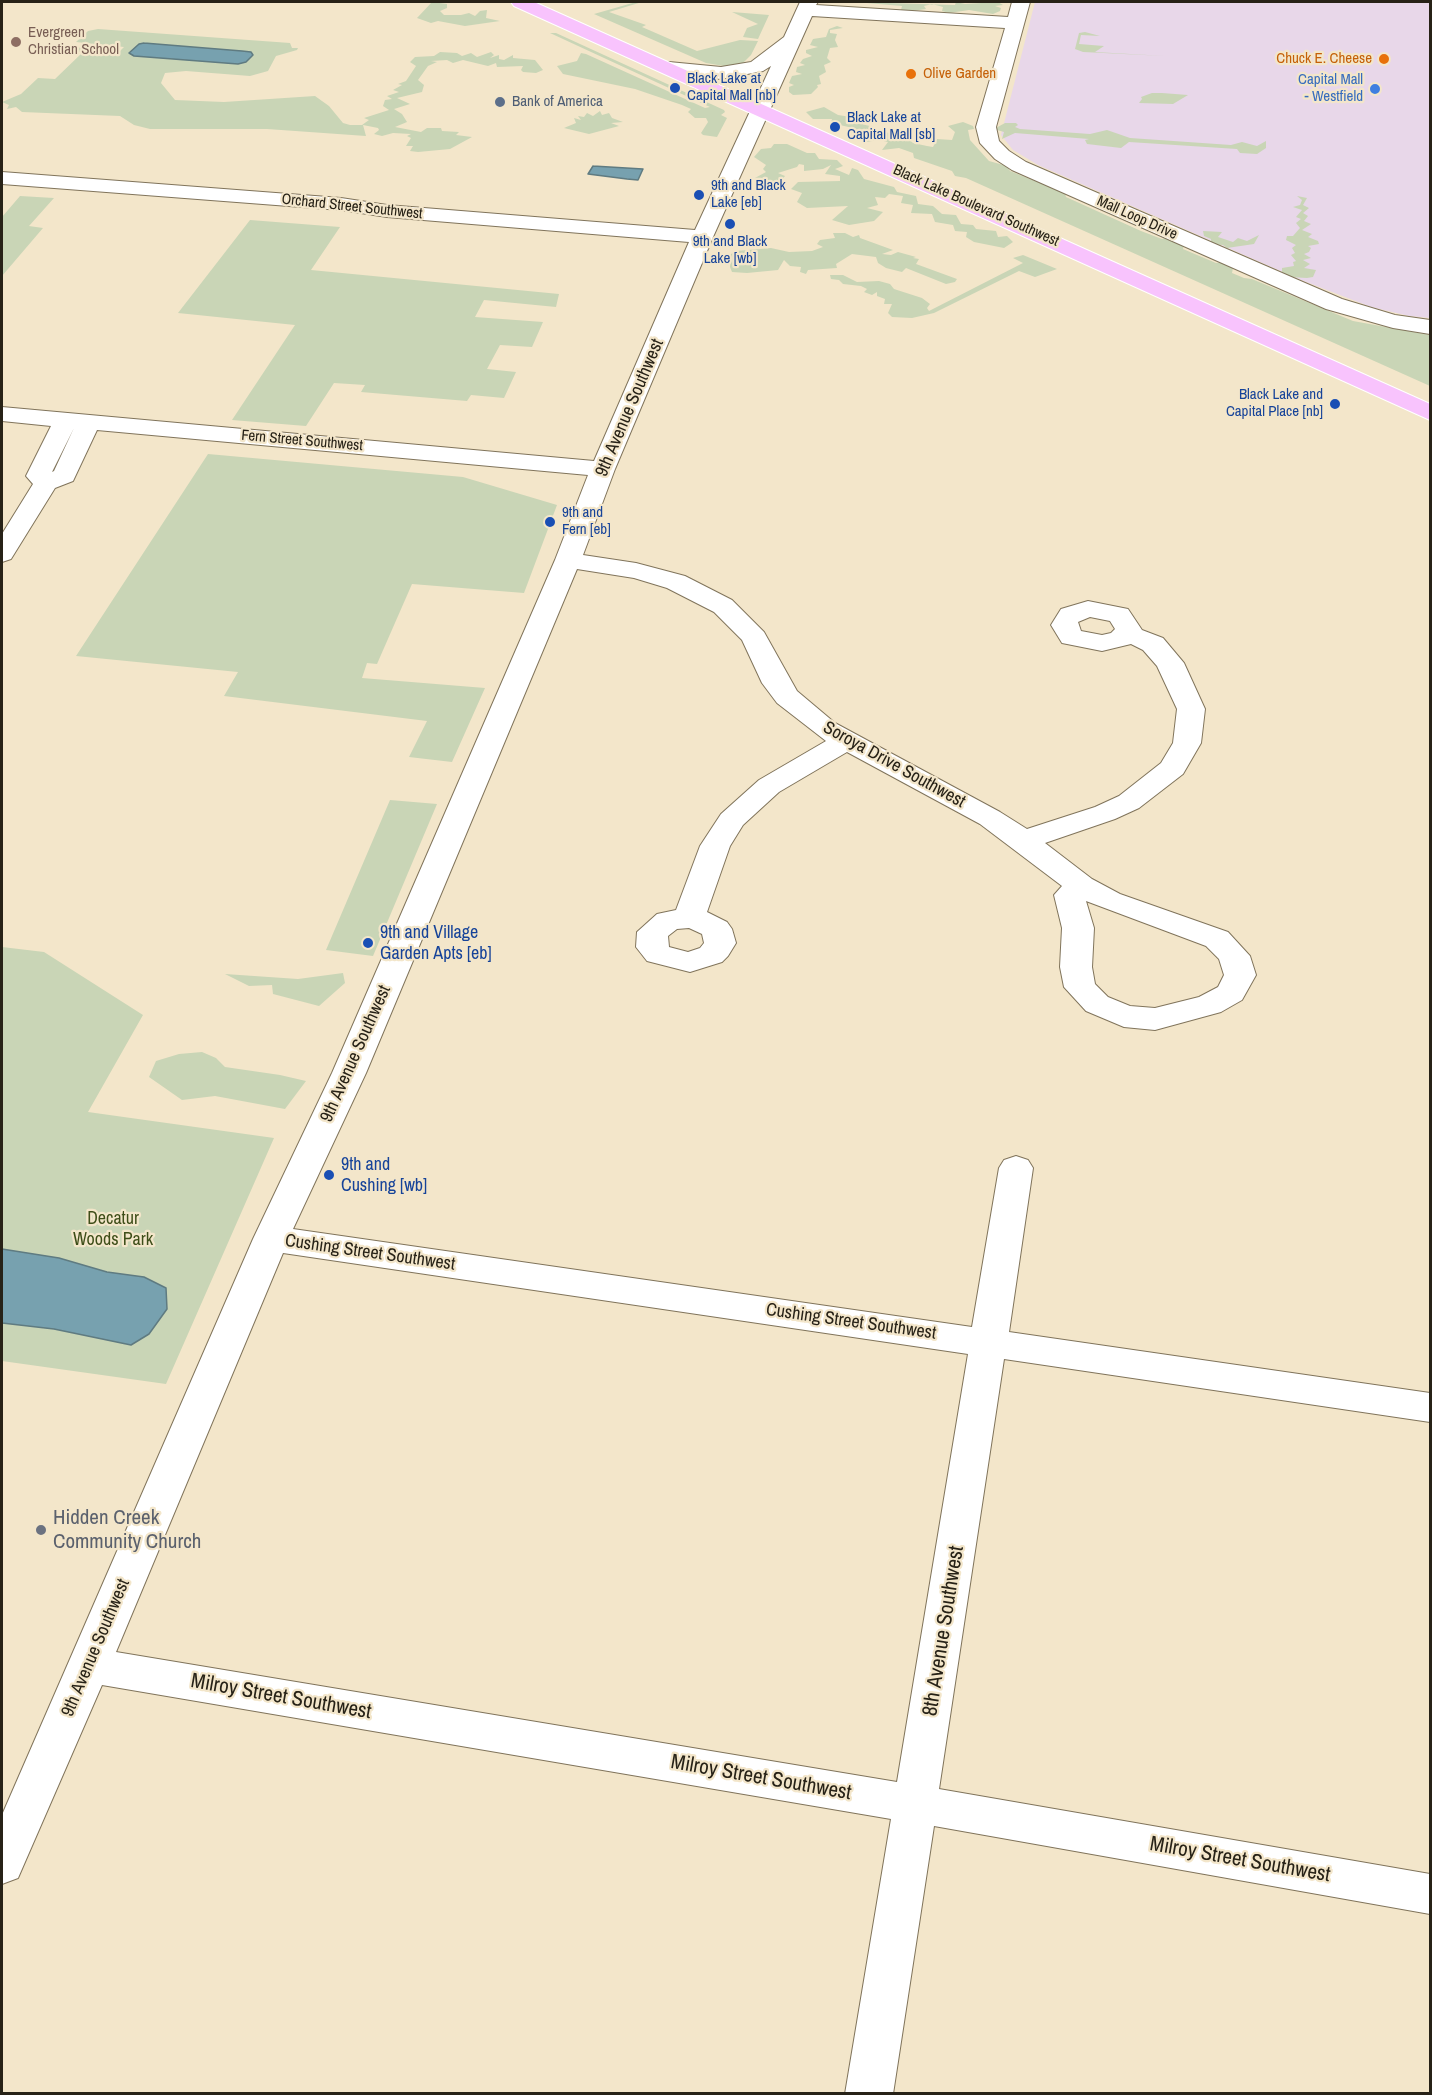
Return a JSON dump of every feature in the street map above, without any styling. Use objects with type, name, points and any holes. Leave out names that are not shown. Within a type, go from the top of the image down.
[{"type":"main road","name":"Black Lake Boulevard Southwest","points":[[520,2],[1431,413]]},
{"type":"street","name":"Mall Loop Drive","points":[[1021,2],[986,127],[990,143],[1002,155],[1019,166],[1334,304],[1393,321],[1431,327]]},
{"type":"street","points":[[807,6],[1015,23]]},
{"type":"street","name":"9th Avenue Southwest","points":[[2,1864],[90,1665],[271,1239],[350,1073],[568,560],[603,469],[702,237],[807,6]]},
{"type":"street","points":[[669,68],[721,73],[756,67],[772,57],[794,35]]},
{"type":"street","name":"Orchard Street Southwest","points":[[2,178],[341,204],[387,211],[702,237]]},
{"type":"street","name":"Fern Street Southwest","points":[[2,414],[603,469]]},
{"type":"street","points":[[46,483],[38,476],[49,451],[78,420]]},
{"type":"street","points":[[2,554],[46,483],[64,476],[76,452],[78,420]]},
{"type":"street","points":[[49,451],[76,452]]},
{"type":"street","name":"Soroya Drive Southwest","points":[[568,560],[636,571],[676,582],[723,606],[741,621],[754,638],[776,683],[787,697],[825,729],[990,818],[1023,840],[1081,886],[1109,901],[1217,939],[1234,956],[1240,975],[1231,993],[1210,1005],[1155,1019],[1124,1016],[1097,1004],[1080,987],[1076,967],[1078,928],[1069,895],[1081,886]]},
{"type":"street","points":[[1023,840],[1105,813],[1129,802],[1166,775],[1187,743],[1191,709],[1170,663],[1153,644],[1127,633]]},
{"type":"street","points":[[689,918],[715,846],[731,820],[769,786],[846,741]]},
{"type":"street","name":"8th Avenue Southwest","points":[[869,2094],[1016,1168]]},
{"type":"street","name":"Cushing Street Southwest","points":[[271,1239],[1431,1407]]},
{"type":"street","name":"Milroy Street Southwest","points":[[90,1665],[916,1804],[1431,1894]]},
{"type":"shaded area","points":[[1035,2],[1430,2],[1430,318],[1409,316],[1371,307],[1301,280],[1038,165],[1013,150],[1001,135]]},
{"type":"green space","points":[[432,2],[447,4],[447,8],[440,11],[444,15],[469,13],[475,16],[480,11],[487,10],[486,18],[500,21],[465,26],[438,21],[431,23],[417,18]]},
{"type":"green space","points":[[642,2],[609,12],[646,25],[642,27],[697,51],[740,40],[758,41],[751,55],[743,63],[724,66],[706,63],[594,14]]},
{"type":"green space","points":[[855,2],[931,4],[924,6],[926,9],[912,11],[901,10],[902,6]]},
{"type":"green space","points":[[998,2],[1003,5],[995,6],[1001,8],[993,14],[969,10],[949,13],[942,11],[943,7],[933,4]]},
{"type":"green space","points":[[732,12],[769,15],[758,39],[743,37],[747,28],[758,24]]},
{"type":"green space","points":[[837,26],[843,28],[830,30],[830,33],[837,34],[835,40],[838,47],[830,48],[827,58],[831,62],[824,65],[826,72],[819,76],[821,84],[817,85],[818,87],[811,94],[793,95],[789,92],[789,87],[794,85],[789,83],[792,76],[802,74],[796,72],[797,67],[805,65],[800,63],[803,59],[812,56],[806,53],[806,50],[818,47],[810,45],[813,39],[826,37],[829,29]]},
{"type":"green space","points":[[98,29],[290,43],[292,48],[298,48],[297,50],[276,56],[268,71],[250,76],[186,71],[165,73],[161,83],[175,100],[224,102],[315,96],[329,106],[343,123],[350,125],[362,125],[369,120],[364,118],[389,110],[383,106],[385,100],[392,99],[387,96],[399,92],[393,90],[402,85],[398,84],[406,81],[416,66],[410,62],[415,57],[434,56],[440,52],[457,53],[462,56],[471,53],[477,57],[491,52],[494,55],[490,58],[499,55],[499,59],[504,60],[513,55],[513,58],[535,60],[543,70],[536,73],[523,72],[521,70],[523,66],[497,67],[496,63],[488,66],[463,60],[453,63],[447,60],[431,61],[437,62],[428,66],[418,80],[424,85],[422,92],[397,98],[410,104],[394,109],[402,114],[407,122],[395,127],[421,132],[427,128],[441,128],[442,131],[459,132],[456,135],[472,137],[450,149],[418,152],[410,151],[413,146],[406,146],[411,138],[407,136],[411,134],[393,133],[382,136],[374,134],[379,130],[378,128],[363,125],[366,136],[267,129],[150,129],[134,125],[120,116],[22,112],[16,107],[7,109],[9,105],[2,102],[21,94],[38,78],[55,79],[83,52],[67,50],[71,47],[120,51],[124,47],[76,42],[88,31]]},
{"type":"green space","points":[[1085,32],[1100,36],[1081,35],[1079,44],[1104,46],[1095,52],[1165,56],[1083,52],[1075,49],[1079,33]]},
{"type":"green space","points":[[550,33],[556,33],[724,110],[725,112],[721,115],[727,118],[717,137],[703,135],[701,133],[708,122],[706,118],[695,118],[688,112],[691,109],[682,105],[635,89],[563,74],[557,66],[577,61],[581,53],[586,54],[705,108],[710,107]]},
{"type":"green space","points":[[1152,93],[1188,95],[1173,104],[1139,103],[1141,97]]},
{"type":"green space","points":[[824,107],[838,115],[858,118],[857,123],[874,127],[877,131],[890,133],[896,137],[905,136],[913,143],[933,147],[937,139],[952,140],[955,132],[948,126],[963,122],[973,126],[974,129],[968,130],[970,140],[989,161],[1007,166],[1010,171],[1065,193],[1066,197],[1141,231],[1162,239],[1171,237],[1184,245],[1183,249],[1216,263],[1223,262],[1233,268],[1232,273],[1353,321],[1430,335],[1430,386],[966,178],[955,176],[952,171],[914,158],[913,153],[899,148],[882,150],[888,142],[879,140],[866,142],[865,136],[850,133],[853,128],[831,123],[832,119],[813,119],[806,112]]},
{"type":"green space","points":[[600,111],[602,115],[609,113],[612,118],[623,122],[611,123],[619,126],[589,134],[564,128],[576,123],[574,118],[581,120],[578,116],[584,117],[587,113],[593,116]]},
{"type":"green space","points":[[1005,123],[1016,123],[1018,125],[1015,127],[1020,129],[1090,134],[1107,130],[1130,138],[1231,145],[1242,142],[1257,146],[1266,141],[1266,148],[1257,154],[1240,153],[1237,149],[1129,142],[1121,148],[1087,144],[1085,140],[1089,139],[1015,133],[1002,139],[1004,132],[994,129]]},
{"type":"green space","points":[[774,144],[787,144],[807,153],[815,153],[819,159],[837,160],[843,166],[835,169],[849,175],[852,168],[858,170],[864,179],[894,187],[897,192],[916,196],[918,204],[933,206],[942,214],[956,215],[961,224],[973,225],[976,229],[996,231],[998,237],[1007,236],[1013,242],[1004,248],[974,242],[966,237],[967,232],[955,231],[953,225],[935,222],[932,214],[911,213],[913,205],[901,203],[903,196],[889,194],[885,198],[875,197],[878,205],[867,208],[883,212],[874,221],[849,225],[832,220],[848,206],[807,208],[797,202],[802,193],[791,189],[798,182],[840,181],[840,176],[825,174],[831,165],[823,169],[804,171],[804,165],[799,164],[797,167],[778,173],[785,176],[781,181],[758,182],[755,178],[766,172],[763,169],[766,165],[754,157],[761,149],[771,148]]},
{"type":"green space","points":[[20,196],[54,198],[29,226],[43,228],[2,276],[2,217]]},
{"type":"green space","points":[[1297,196],[1307,198],[1303,205],[1309,208],[1303,213],[1308,216],[1304,221],[1311,224],[1302,230],[1312,234],[1308,237],[1318,241],[1319,244],[1308,246],[1311,248],[1309,252],[1304,254],[1311,258],[1303,260],[1310,264],[1304,268],[1316,270],[1313,277],[1307,278],[1288,277],[1282,272],[1282,268],[1294,266],[1293,262],[1296,261],[1291,255],[1295,253],[1292,248],[1296,245],[1286,240],[1287,236],[1293,236],[1300,228],[1296,223],[1301,219],[1296,217],[1302,210],[1293,207],[1300,205],[1302,200]]},
{"type":"green space","points":[[250,220],[340,227],[311,270],[559,294],[556,307],[484,300],[475,317],[543,322],[532,347],[500,345],[487,369],[516,372],[504,398],[471,395],[467,401],[361,392],[365,385],[334,383],[306,426],[232,420],[295,325],[178,313]]},
{"type":"green space","points":[[1203,231],[1222,232],[1218,237],[1233,242],[1238,238],[1247,241],[1259,235],[1254,244],[1227,248],[1223,245],[1211,244],[1211,239],[1204,236]]},
{"type":"green space","points":[[833,233],[845,233],[853,237],[859,235],[860,238],[893,250],[882,254],[891,255],[898,252],[916,257],[913,258],[919,259],[916,264],[957,279],[955,282],[946,284],[906,268],[902,272],[886,268],[878,263],[876,257],[852,254],[836,264],[837,268],[808,270],[806,274],[800,272],[801,267],[790,266],[784,260],[778,270],[747,273],[732,272],[730,267],[731,254],[736,251],[771,248],[789,252],[812,251],[823,247],[817,244],[820,240],[835,238]]},
{"type":"green space","points":[[1023,255],[1057,269],[1035,277],[1019,271],[934,313],[912,318],[892,317],[888,313],[892,304],[884,304],[885,299],[877,296],[877,292],[872,295],[864,292],[867,289],[861,286],[843,284],[839,280],[831,279],[830,275],[843,275],[857,282],[879,281],[890,284],[894,289],[922,298],[930,304],[927,308],[929,311],[1023,263],[1013,258]]},
{"type":"green space","points":[[208,454],[463,477],[557,505],[524,593],[412,584],[377,664],[367,663],[362,678],[485,688],[452,762],[409,757],[427,721],[224,696],[238,672],[76,656]]},
{"type":"green space","points":[[390,800],[437,804],[373,956],[326,950]]},
{"type":"green space","name":"Decatur Woods Park","points":[[2,947],[44,952],[143,1015],[88,1112],[274,1138],[166,1384],[2,1361]]},
{"type":"green space","points":[[343,973],[345,983],[319,1006],[273,994],[272,985],[249,986],[225,974],[298,979]]},
{"type":"green space","points":[[202,1052],[216,1058],[225,1067],[306,1081],[285,1109],[215,1096],[182,1100],[149,1077],[156,1061],[179,1054]]},
{"type":"water","points":[[139,44],[242,51],[251,52],[253,55],[246,62],[238,64],[134,56],[129,53]]},
{"type":"water","points":[[593,166],[643,169],[638,180],[588,174]]},
{"type":"water","points":[[2,1249],[59,1258],[107,1272],[144,1277],[166,1288],[167,1309],[149,1334],[131,1345],[54,1329],[2,1323]]},
{"type":"place","name":"Evergreen Christian School","points":[[16,42]]},
{"type":"place","name":"Chuck E. Cheese","points":[[1384,59]]},
{"type":"place","name":"Olive Garden","points":[[911,74]]},
{"type":"place","name":"Black Lake at Capital Mall [nb]","points":[[675,88]]},
{"type":"place","name":"Capital Mall - Westfield","points":[[1375,89]]},
{"type":"place","name":"Bank of America","points":[[500,102]]},
{"type":"place","name":"Black Lake at Capital Mall [sb]","points":[[835,127]]},
{"type":"place","name":"9th and Black Lake [eb]","points":[[699,195]]},
{"type":"place","name":"9th and Black Lake [wb]","points":[[730,224]]},
{"type":"place","name":"Black Lake and Capital Place [nb]","points":[[1335,404]]},
{"type":"place","name":"9th and Fern [eb]","points":[[550,522]]},
{"type":"place","name":"9th and Village Garden Apts [eb]","points":[[368,943]]},
{"type":"place","name":"9th and Cushing [wb]","points":[[329,1175]]},
{"type":"place","name":"Hidden Creek Community Church","points":[[41,1530]]}]
